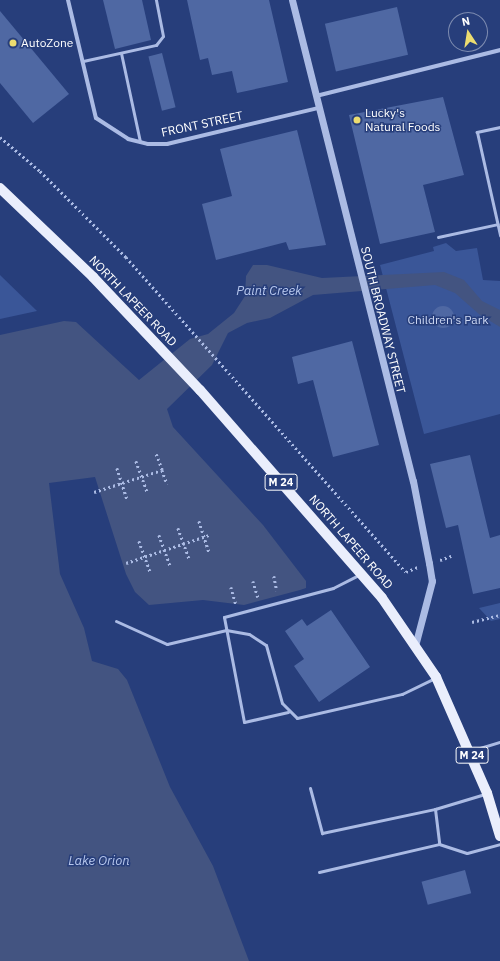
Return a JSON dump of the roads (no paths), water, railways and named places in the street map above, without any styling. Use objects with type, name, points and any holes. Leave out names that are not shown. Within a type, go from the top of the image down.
[{"type":"main road","name":"NORTH LAPEER ROAD","points":[[0,188],[200,390],[360,574],[415,646],[436,678],[470,751],[487,793],[500,836]]},
{"type":"street","points":[[68,0],[83,61]]},
{"type":"street","name":"SOUTH BROADWAY STREET","points":[[292,0],[413,481],[429,563],[432,581],[415,646]]},
{"type":"street","points":[[316,97],[500,50]]},
{"type":"street","name":"FRONT STREET","points":[[83,61],[96,118],[108,129],[140,142],[167,144],[318,108]]},
{"type":"lane","points":[[83,61],[156,45],[163,36],[156,0]]},
{"type":"lane","points":[[121,53],[140,142]]},
{"type":"lane","points":[[500,127],[477,132],[500,235]]},
{"type":"lane","points":[[438,237],[498,224]]},
{"type":"lane","points":[[288,712],[244,722],[224,617],[333,588],[360,574]]},
{"type":"lane","points":[[116,621],[167,644],[226,630],[249,634],[266,645],[282,703],[288,712],[297,718],[402,694],[436,678]]},
{"type":"lane","points":[[470,751],[500,742]]},
{"type":"lane","points":[[310,788],[322,833],[435,809],[487,793]]},
{"type":"lane","points":[[435,809],[439,844]]},
{"type":"lane","points":[[319,872],[439,844],[467,852],[500,844]]},
{"type":"water","name":"Lake Orion","points":[[253,265],[267,265],[322,278],[444,272],[464,280],[482,301],[500,310],[500,327],[480,315],[455,293],[435,285],[313,295],[270,318],[247,323],[228,333],[212,365],[167,409],[173,427],[263,525],[306,581],[306,588],[244,605],[203,600],[149,605],[135,592],[126,574],[95,477],[49,483],[60,574],[84,628],[92,661],[118,669],[127,680],[170,787],[213,866],[249,961],[0,961],[0,335],[64,321],[76,322],[139,380],[190,339],[208,334],[234,313],[245,296],[246,276]]},
{"type":"place","name":"AutoZone","points":[[13,43]]},
{"type":"place","name":"Lucky's Natural Foods","points":[[357,120]]},
{"type":"water label","name":"Paint Creek","points":[[269,291]]},
{"type":"park label","name":"Children's Park","points":[[448,320]]}]
